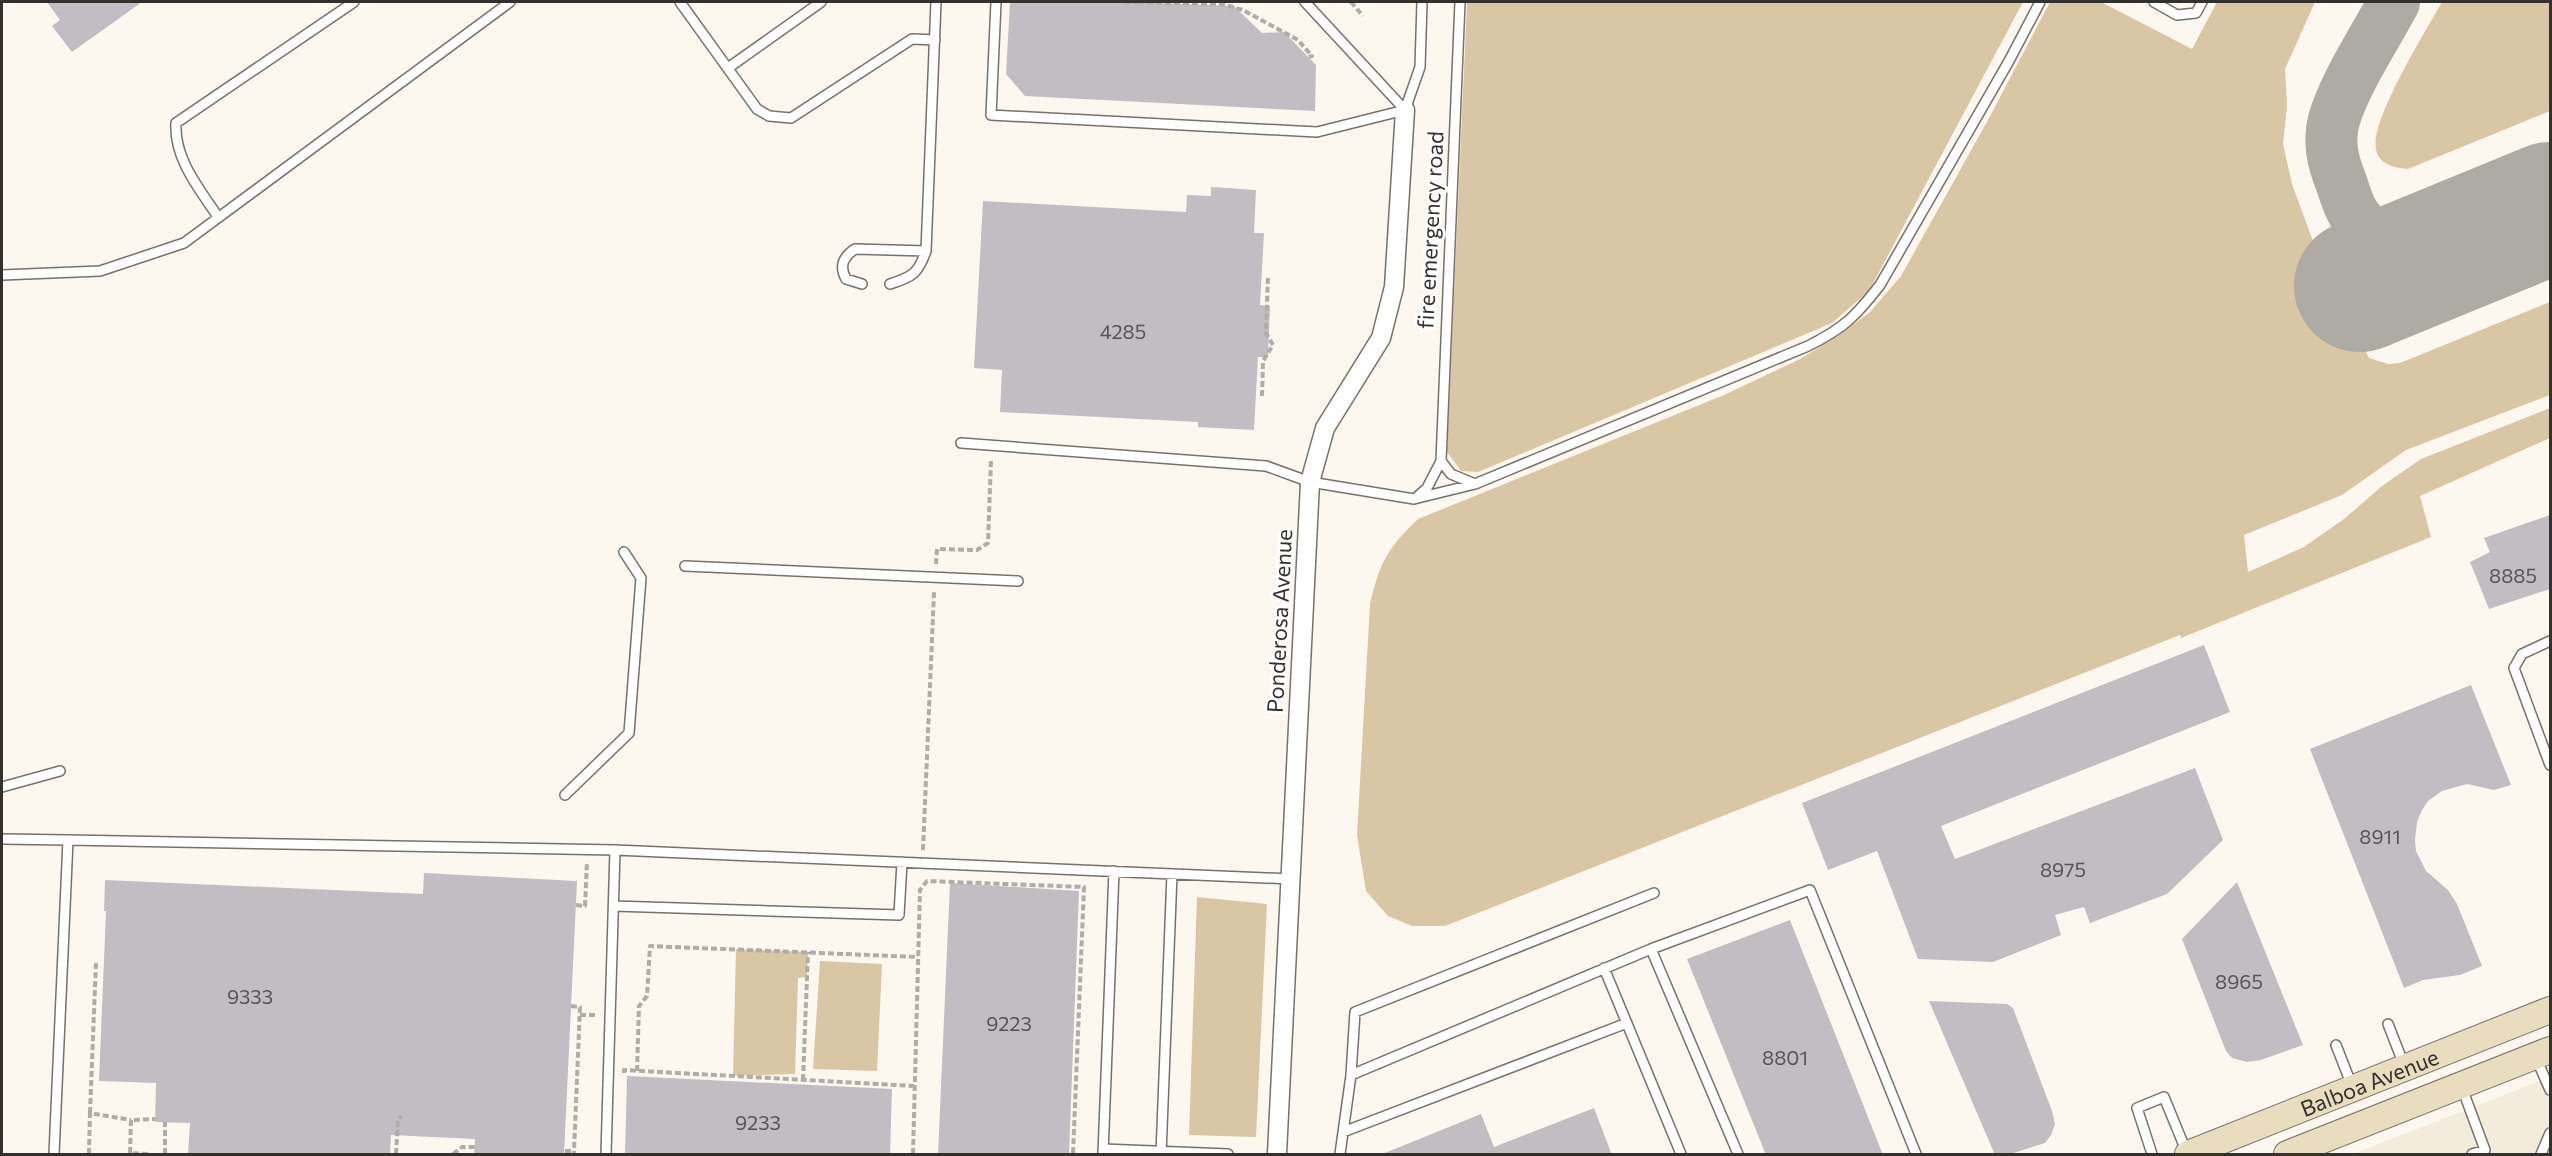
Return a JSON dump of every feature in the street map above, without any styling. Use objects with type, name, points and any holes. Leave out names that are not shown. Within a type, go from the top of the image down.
[{"type":"main road","name":"Balboa Avenue","points":[[2188,1155],[2550,1010]]},
{"type":"main road","name":"Balboa Avenue","points":[[2287,1155],[2543,1053]]},
{"type":"street","name":"Ponderosa Avenue","points":[[1277,1155],[1310,482],[1326,428],[1381,338],[1384,328],[1394,287],[1405,110]]},
{"type":"lane","points":[[218,217],[183,160],[175,140],[176,123],[354,2]]},
{"type":"lane","points":[[2,275],[100,271],[184,243],[510,2]]},
{"type":"lane","points":[[680,2],[757,109],[769,116],[791,118],[912,39],[934,40]]},
{"type":"lane","points":[[728,68],[821,2]]},
{"type":"lane","points":[[890,284],[908,278],[919,269],[926,251],[936,2]]},
{"type":"lane","points":[[996,2],[991,115],[1317,132],[1405,110]]},
{"type":"lane","points":[[1305,2],[1405,110]]},
{"type":"lane","points":[[1405,110],[1420,67],[1422,2]]},
{"type":"lane","name":"fire emergency road","points":[[1414,499],[1427,488],[1441,461],[1460,2]]},
{"type":"lane","points":[[961,443],[1266,466],[1310,482],[1414,499],[1475,484],[1808,346],[1834,333],[1854,318],[1880,285],[2009,61],[2040,2]]},
{"type":"lane","points":[[2154,2],[2177,15],[2196,13],[2202,2]]},
{"type":"lane","points":[[862,284],[846,279],[842,272],[847,255],[855,249],[926,251]]},
{"type":"lane","points":[[1441,461],[1451,474],[1475,484]]},
{"type":"lane","points":[[565,795],[629,733],[641,578],[624,552]]},
{"type":"lane","points":[[685,566],[1018,581]]},
{"type":"lane","points":[[2550,641],[2522,654],[2514,668],[2550,765]]},
{"type":"lane","points":[[2,787],[60,771]]},
{"type":"lane","points":[[2,839],[587,849],[1291,879]]},
{"type":"lane","points":[[54,1155],[68,840]]},
{"type":"lane","points":[[606,1155],[615,850]]},
{"type":"lane","points":[[614,906],[899,915],[902,862]]},
{"type":"lane","points":[[1114,871],[1103,1152],[1228,1155]]},
{"type":"lane","points":[[1161,1153],[1172,874]]},
{"type":"lane","points":[[1352,1075],[1651,949],[1810,890],[1916,1155]]},
{"type":"lane","points":[[1340,1155],[1352,1075],[1355,1012],[1654,893]]},
{"type":"lane","points":[[1651,949],[1738,1155]]},
{"type":"lane","points":[[1604,968],[1681,1155]]},
{"type":"lane","points":[[1343,1132],[1627,1023]]},
{"type":"lane","points":[[2388,1024],[2405,1068]]},
{"type":"lane","points":[[2336,1045],[2353,1089]]},
{"type":"lane","points":[[2543,1053],[2550,1090]]},
{"type":"lane","points":[[2461,1085],[2484,1149],[2472,1155]]},
{"type":"lane","points":[[2152,1155],[2137,1108],[2164,1097],[2188,1155]]},
{"type":"lane","points":[[2541,1155],[2550,1133]]},
{"type":"path","points":[[1125,2],[1222,4],[1243,10],[1298,40],[1312,56],[1308,57]]},
{"type":"path","points":[[1351,2],[1363,16]]},
{"type":"path","points":[[1262,396],[1263,361],[1273,345],[1266,333],[1268,276]]},
{"type":"path","points":[[936,564],[937,549],[977,550],[988,543],[991,460]]},
{"type":"path","points":[[923,850],[934,592]]},
{"type":"path","points":[[576,905],[585,906],[587,849]]},
{"type":"path","points":[[913,1155],[920,890],[927,881],[1083,887],[1073,1155]]},
{"type":"path","points":[[637,1071],[639,1006],[648,996],[650,946],[918,957]]},
{"type":"path","points":[[803,1080],[808,952]]},
{"type":"path","points":[[89,1155],[96,962]]},
{"type":"path","points":[[565,1151],[574,1153],[580,1015],[580,1007],[571,1006]]},
{"type":"path","points":[[580,1015],[597,1015]]},
{"type":"path","points":[[624,1081],[624,1070],[915,1086]]},
{"type":"path","points":[[90,1113],[131,1120],[155,1119]]},
{"type":"path","points":[[396,1155],[398,1119],[402,1116]]},
{"type":"path","points":[[131,1120],[129,1153],[148,1155]]},
{"type":"path","points":[[165,1122],[165,1155]]},
{"type":"path","points":[[453,1155],[462,1147],[475,1147]]},
{"type":"path","points":[[462,1147],[462,1155]]},
{"type":"shaded area","points":[[1467,2],[2023,2],[1869,291],[1832,323],[1478,472],[1461,471],[1447,452]]},
{"type":"shaded area","points":[[2050,2],[2101,2],[2192,49],[2217,2],[2315,2],[2285,69],[2287,106],[2283,144],[2292,184],[2313,241],[2369,358],[2388,364],[2400,363],[2550,302],[2550,395],[2406,450],[2342,495],[2244,535],[2248,572],[2304,547],[2344,519],[2382,486],[2421,459],[2550,408],[2550,438],[2420,496],[2431,537],[2181,638],[2180,635],[1445,926],[1412,926],[1388,916],[1366,891],[1357,835],[1370,604],[1377,577],[1392,548],[1418,519],[1724,395],[1800,359],[1841,334],[1870,312],[1901,276],[1988,120]]},
{"type":"shaded area","points":[[2442,2],[2550,2],[2550,111],[2408,169],[2397,168],[2383,162],[2377,154],[2376,136],[2390,97]]},
{"type":"shaded area","points":[[1197,897],[1267,904],[1256,1137],[1189,1135]]},
{"type":"shaded area","points":[[736,949],[808,952],[807,977],[798,978],[795,1074],[733,1076]]},
{"type":"shaded area","points":[[820,961],[882,964],[877,1071],[813,1069]]},
{"type":"shaded area","points":[[2550,1077],[2550,1154],[2353,1154]]},
{"type":"building","points":[[47,2],[142,2],[72,52],[52,26],[60,20]]},
{"type":"building","points":[[1010,2],[1125,2],[1234,6],[1262,33],[1284,32],[1316,65],[1315,111],[1025,96],[1006,74]]},
{"type":"building","points":[[1211,187],[1256,190],[1254,233],[1264,233],[1260,305],[1270,306],[1268,357],[1258,357],[1254,430],[1198,427],[1198,422],[1000,412],[1002,370],[974,368],[983,201],[1186,212],[1187,195],[1211,196]]},
{"type":"building","points":[[2550,515],[2550,589],[2489,609],[2470,562],[2490,552],[2484,538]]},
{"type":"building","points":[[2204,645],[2230,712],[1941,826],[1955,859],[2195,768],[2223,840],[2167,894],[2090,923],[2084,907],[2055,915],[2061,935],[1993,962],[1918,959],[1877,851],[1828,870],[1802,803]]},
{"type":"building","points":[[2471,685],[2511,785],[2494,790],[2467,784],[2442,791],[2428,801],[2422,810],[2417,822],[2415,840],[2416,851],[2426,871],[2448,890],[2457,904],[2482,966],[2460,975],[2423,980],[2404,988],[2310,749]]},
{"type":"building","points":[[424,873],[577,881],[564,1155],[474,1155],[475,1139],[391,1135],[390,1155],[188,1155],[190,1123],[155,1122],[156,1083],[99,1081],[106,911],[104,911],[105,880],[423,894]]},
{"type":"building","points":[[2237,882],[2303,1045],[2261,1060],[2247,1062],[2232,1058],[2226,1051],[2182,939]]},
{"type":"building","points":[[950,883],[1079,891],[1069,1155],[938,1155]]},
{"type":"building","points":[[1790,920],[1883,1155],[1766,1155],[1687,959]]},
{"type":"building","points":[[1929,1001],[2007,1004],[2013,1008],[2052,1111],[2055,1124],[2045,1143],[2007,1155],[1995,1155]]},
{"type":"building","points":[[627,1076],[892,1089],[890,1155],[625,1155]]},
{"type":"building","points":[[1594,1108],[1612,1155],[1380,1155],[1481,1114],[1494,1147]]},
{"type":"taxiway","points":[[2394,2],[2339,106],[2332,128],[2331,144],[2338,174],[2350,208],[2363,226],[2373,235],[2394,246],[2419,251],[2444,252]]},
{"type":"runway","points":[[2360,286],[2550,208]]}]
